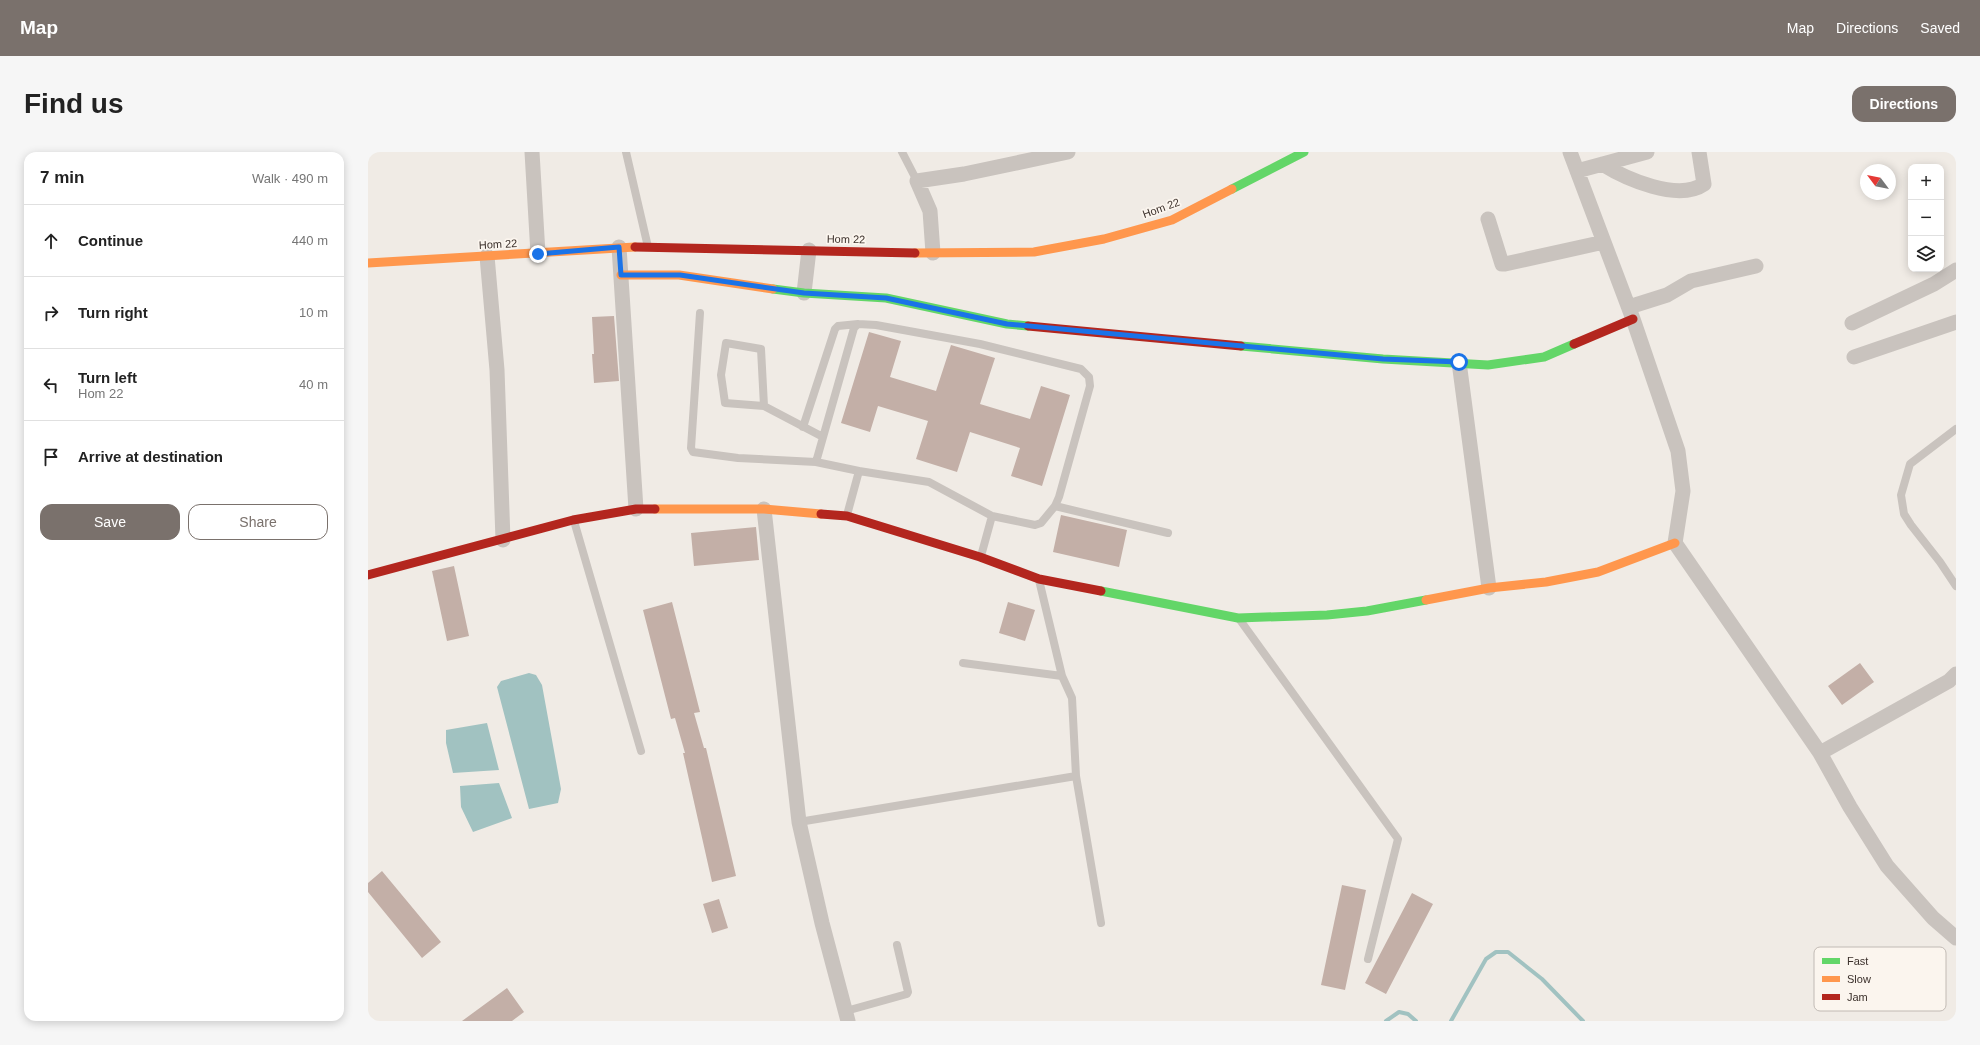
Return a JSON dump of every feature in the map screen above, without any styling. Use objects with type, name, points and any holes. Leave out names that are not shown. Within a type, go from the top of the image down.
[{"type":"street","points":[[532,152],[538,254]]},
{"type":"street","name":"Hom 22","points":[[368,263],[538,254],[619,247],[933,253],[1034,252],[1104,239],[1172,220],[1304,152]]},
{"type":"street","points":[[1570,152],[1631,313],[1678,451],[1683,490],[1675,543],[1820,753],[1850,807],[1887,866],[1933,918],[1956,938]]},
{"type":"street","points":[[1577,171],[1647,152]]},
{"type":"street","points":[[1602,164],[1620,175],[1662,190],[1694,188],[1704,184],[1700,152]]},
{"type":"street","points":[[933,253],[930,211],[917,181],[1058,153]]},
{"type":"street","points":[[1488,219],[1502,264],[1604,242]]},
{"type":"street","points":[[619,247],[636,509]]},
{"type":"street","points":[[804,293],[809,250]]},
{"type":"street","points":[[487,256],[497,370],[503,540]]},
{"type":"street","points":[[621,275],[680,275],[804,293],[886,298],[1007,324],[1383,359],[1459,362],[1488,365],[1544,357],[1667,295],[1691,281],[1756,266]]},
{"type":"street","points":[[1852,323],[1934,284],[1956,270]]},
{"type":"street","points":[[1854,357],[1956,322]]},
{"type":"street","points":[[1459,362],[1489,588]]},
{"type":"street","points":[[368,575],[573,520],[636,509],[764,509],[847,516],[980,557],[1039,579],[1238,618],[1327,615],[1367,611],[1489,588],[1546,582],[1598,572],[1675,543]]},
{"type":"street","points":[[764,509],[799,822],[822,923],[847,1016]]},
{"type":"street","points":[[1820,753],[1948,681],[1956,674]]},
{"type":"lane","points":[[626,152],[648,248]]},
{"type":"lane","points":[[902,152],[917,181]]},
{"type":"lane","points":[[700,314],[691,448],[693,452],[738,458],[816,462],[859,471],[929,482],[992,516],[1035,525],[1041,522],[1055,506],[1090,386],[1089,377],[1081,369],[1046,359],[980,344],[876,325],[858,324],[838,326],[835,329],[803,427]]},
{"type":"lane","points":[[816,462],[854,328],[858,324]]},
{"type":"lane","points":[[764,406],[761,349],[726,343],[721,376],[725,403],[764,406],[823,437]]},
{"type":"lane","points":[[1956,429],[1910,464],[1901,495],[1904,514],[1956,586]]},
{"type":"lane","points":[[847,516],[859,471]]},
{"type":"lane","points":[[1055,506],[1168,533]]},
{"type":"lane","points":[[980,557],[992,516]]},
{"type":"lane","points":[[573,520],[641,750]]},
{"type":"lane","points":[[1039,579],[1062,676],[1072,698],[1076,776],[1100,923]]},
{"type":"lane","points":[[1238,618],[1398,839],[1368,959]]},
{"type":"lane","points":[[964,664],[1062,676]]},
{"type":"lane","points":[[799,822],[1076,776]]},
{"type":"lane","points":[[847,1016],[907,994],[908,992],[897,945]]},
{"type":"water","points":[[529,673],[536,675],[542,685],[561,789],[558,803],[529,809],[497,687],[501,681]]},
{"type":"water","points":[[487,723],[499,770],[453,773],[446,743],[446,730]]},
{"type":"water","points":[[499,783],[512,818],[473,832],[461,807],[460,786]]},
{"type":"building","points":[[614,316],[619,381],[594,383],[592,317]]},
{"type":"building","points":[[869,332],[901,341],[890,377],[936,391],[951,345],[995,358],[980,404],[1030,419],[1041,386],[1070,395],[1042,486],[1011,476],[1020,448],[970,432],[957,472],[916,459],[928,421],[878,406],[870,432],[841,423]]},
{"type":"building","points":[[1061,515],[1127,530],[1119,567],[1053,552]]},
{"type":"building","points":[[756,527],[759,560],[694,566],[691,533]]},
{"type":"building","points":[[454,566],[469,636],[447,641],[432,571]]},
{"type":"building","points":[[672,602],[700,712],[694,713],[704,748],[706,748],[736,876],[712,882],[683,753],[685,753],[675,718],[671,719],[643,610]]},
{"type":"building","points":[[1008,602],[1035,610],[1025,641],[999,633]]},
{"type":"building","points":[[1860,663],[1874,682],[1842,705],[1828,686]]},
{"type":"building","points":[[382,871],[441,942],[422,958],[368,892],[368,883]]},
{"type":"building","points":[[1342,885],[1366,890],[1345,990],[1321,985]]},
{"type":"building","points":[[1412,893],[1433,904],[1386,994],[1365,983]]},
{"type":"building","points":[[719,899],[728,928],[712,933],[703,904]]},
{"type":"building","points":[[507,988],[524,1012],[512,1021],[462,1021]]},
{"type":"waterway","points":[[1451,1021],[1486,959],[1496,952],[1508,952],[1542,979],[1583,1021]]},
{"type":"waterway","points":[[1386,1021],[1399,1012],[1408,1014],[1416,1021]]},
{"type":"traffic: fast","points":[[1232,189],[1304,152]]},
{"type":"traffic: fast","points":[[773,289],[804,293],[886,298],[1007,324],[1028,326]]},
{"type":"traffic: fast","points":[[1241,346],[1383,359],[1488,365],[1544,357],[1574,344]]},
{"type":"traffic: fast","points":[[1101,591],[1238,618],[1327,615],[1367,611],[1426,600]]},
{"type":"traffic: slow","points":[[915,253],[1034,252],[1104,239],[1172,220],[1232,189]]},
{"type":"traffic: slow","points":[[368,263],[635,247]]},
{"type":"traffic: slow","points":[[621,275],[679,275],[773,289]]},
{"type":"traffic: slow","points":[[655,509],[764,509],[821,514]]},
{"type":"traffic: slow","points":[[1426,600],[1489,588],[1546,582],[1598,572],[1675,543]]},
{"type":"traffic: jam","points":[[635,247],[915,253]]},
{"type":"traffic: jam","points":[[1574,344],[1633,319]]},
{"type":"traffic: jam","points":[[1028,326],[1241,346]]},
{"type":"traffic: jam","points":[[368,575],[573,520],[636,509],[655,509]]},
{"type":"traffic: jam","points":[[821,514],[847,516],[980,557],[1039,579],[1101,591]]},
{"type":"route","points":[[538,254],[619,247],[621,275],[680,275],[804,293],[886,298],[931,309],[1007,324],[1383,359],[1459,362]]}]
